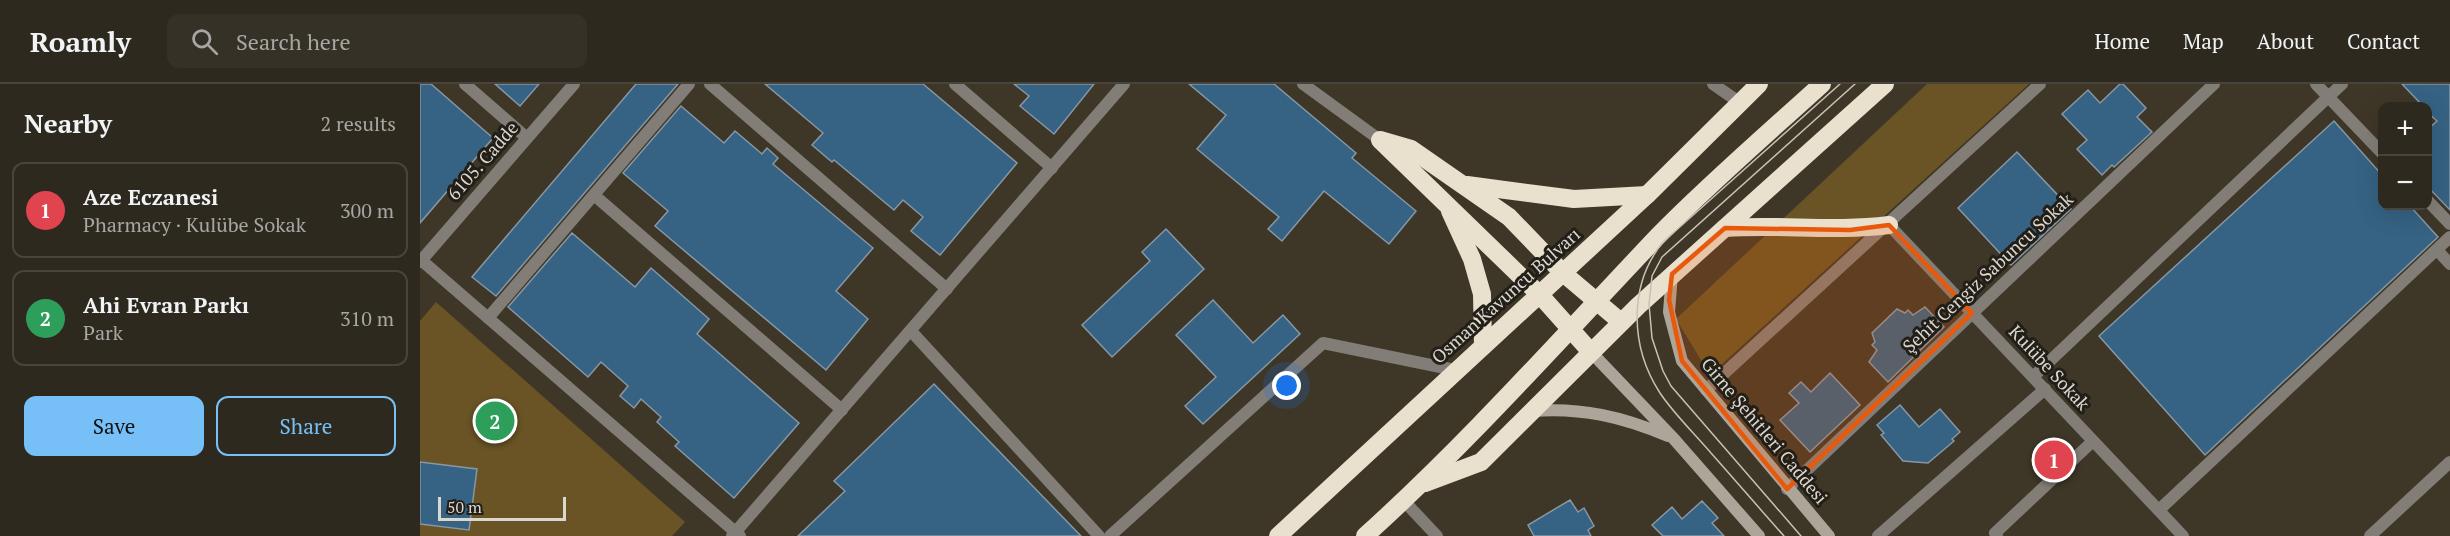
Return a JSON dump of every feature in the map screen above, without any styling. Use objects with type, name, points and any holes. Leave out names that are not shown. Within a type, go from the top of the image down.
[{"type":"highway","name":"Osman Kavuncu Bulvarı","points":[[1278,536],[1483,344],[1540,295],[1647,195],[1759,84]]},
{"type":"highway","points":[[1365,536],[1404,501],[1599,302],[1659,235],[1822,84]]},
{"type":"highway","points":[[1419,485],[1481,462],[1590,351],[1672,274],[1885,84]]},
{"type":"highway","points":[[1380,140],[1411,149],[1509,217],[1563,273],[1621,322]]},
{"type":"highway","points":[[1380,140],[1540,295],[1590,351]]},
{"type":"highway","points":[[1462,184],[1574,200],[1647,195]]},
{"type":"highway","points":[[1448,204],[1472,260],[1482,294],[1483,344]]},
{"type":"highway","points":[[1725,228],[1778,226],[1850,230],[1889,225]]},
{"type":"street","points":[[465,84],[527,138]]},
{"type":"street","name":"6105. Cadde","points":[[420,261],[574,84]]},
{"type":"street","points":[[488,318],[689,84]]},
{"type":"street","points":[[710,84],[947,289]]},
{"type":"street","points":[[955,84],[1052,168]]},
{"type":"street","points":[[420,261],[736,535],[1124,84]]},
{"type":"street","points":[[1303,84],[1380,140]]},
{"type":"street","points":[[1713,84],[1739,102]]},
{"type":"street","points":[[1706,390],[1889,225],[2040,84]]},
{"type":"street","name":"Şehit Cengiz Sabuncu Sokak","points":[[1787,489],[2214,84]]},
{"type":"street","points":[[2316,84],[2378,149]]},
{"type":"street","points":[[2033,377],[2342,84]]},
{"type":"street","points":[[594,195],[842,410]]},
{"type":"street","points":[[2432,206],[2450,224]]},
{"type":"street","name":"Kulübe Sokak","points":[[1889,225],[2183,536]]},
{"type":"street","points":[[2159,510],[2450,237]]},
{"type":"street","points":[[2437,250],[2450,264]]},
{"type":"street","name":"Girne Şehitleri Caddesi","points":[[1672,274],[1669,312],[1682,361],[1787,489],[1829,536]]},
{"type":"street","points":[[910,331],[1099,536]]},
{"type":"street","points":[[1110,536],[1323,343],[1455,370]]},
{"type":"street","points":[[1590,351],[1674,439],[1759,536]]},
{"type":"street","points":[[1878,536],[2045,389]]},
{"type":"street","points":[[1532,411],[1563,408],[1620,417],[1674,439]]},
{"type":"street","points":[[1996,534],[2093,441]]},
{"type":"street","points":[[2370,536],[2450,462]]},
{"type":"street","points":[[1404,501],[1437,536]]},
{"type":"highlighted area","points":[[1889,225],[1972,313],[1787,489],[1682,361],[1669,300],[1672,274],[1725,228],[1850,230]]},
{"type":"shaded area","points":[[1927,84],[2029,84],[1710,375],[1676,319]]},
{"type":"shaded area","points":[[436,302],[685,522],[672,536],[420,536],[420,321]]},
{"type":"building","points":[[420,84],[431,84],[493,138],[420,223]]},
{"type":"building","points":[[495,84],[539,84],[520,106]]},
{"type":"building","points":[[636,84],[678,84],[496,296],[472,277]]},
{"type":"building","points":[[765,84],[923,84],[1017,163],[940,255],[911,231],[923,217],[903,200],[894,210],[834,160],[832,162],[812,145],[823,133]]},
{"type":"building","points":[[1014,84],[1094,84],[1054,134],[1020,106],[1029,96]]},
{"type":"building","points":[[1189,84],[1274,84],[1356,153],[1352,158],[1416,211],[1389,244],[1324,191],[1282,241],[1268,229],[1279,217],[1197,149],[1226,115]]},
{"type":"building","points":[[2120,84],[2123,84],[2146,108],[2137,117],[2152,132],[2102,175],[2077,149],[2087,140],[2062,114],[2088,90],[2100,103]]},
{"type":"building","points":[[2402,84],[2450,84],[2450,210],[2432,191],[2432,126],[2437,121],[2432,116],[2432,102],[2419,102]]},
{"type":"building","points":[[681,106],[724,143],[735,131],[762,154],[767,148],[778,158],[773,164],[873,248],[836,291],[868,319],[826,370],[655,226],[668,211],[623,173]]},
{"type":"building","points":[[2334,121],[2378,170],[2378,210],[2414,210],[2438,237],[2205,455],[2099,336]]},
{"type":"building","points":[[2017,152],[2071,209],[2011,265],[1958,208]]},
{"type":"building","points":[[1166,229],[1204,269],[1112,357],[1082,325],[1150,261],[1142,252]]},
{"type":"building","points":[[572,233],[635,287],[651,268],[709,319],[697,334],[799,423],[734,498],[675,446],[679,442],[657,422],[661,417],[641,399],[634,408],[620,396],[628,386],[601,362],[588,377],[508,307]]},
{"type":"building","points":[[1213,300],[1253,343],[1283,315],[1300,334],[1203,424],[1185,406],[1216,377],[1176,335]]},
{"type":"building","points":[[1925,307],[1944,327],[1888,382],[1869,362],[1877,350],[1872,345],[1875,342],[1872,333],[1897,309],[1905,313],[1908,310],[1913,315]]},
{"type":"building","points":[[1830,373],[1860,405],[1810,452],[1780,420],[1799,403],[1789,393],[1801,382],[1811,392]]},
{"type":"building","points":[[934,384],[1081,536],[798,536],[845,491],[834,481]]},
{"type":"building","points":[[1900,405],[1919,427],[1940,409],[1960,432],[1952,439],[1954,441],[1928,463],[1903,461],[1881,435],[1884,433],[1877,425]]},
{"type":"building","points":[[420,462],[477,469],[469,530],[420,524]]},
{"type":"building","points":[[1570,500],[1578,512],[1584,508],[1594,526],[1588,530],[1591,536],[1534,536],[1528,525]]},
{"type":"building","points":[[1702,501],[1718,518],[1712,523],[1724,536],[1663,536],[1652,525],[1672,507],[1682,519]]},
{"type":"tram line","points":[[1784,536],[1660,393],[1643,356],[1637,316],[1639,297],[1644,277],[1663,242],[1840,84]]},
{"type":"tram line","points":[[1801,536],[1671,386],[1663,371],[1652,338],[1649,304],[1652,276],[1662,257],[1855,84]]},
{"type":"place","name":"Ahi Evran Parkı","points":[[495,421]]},
{"type":"place","name":"Aze Eczanesi","points":[[2054,460]]}]
